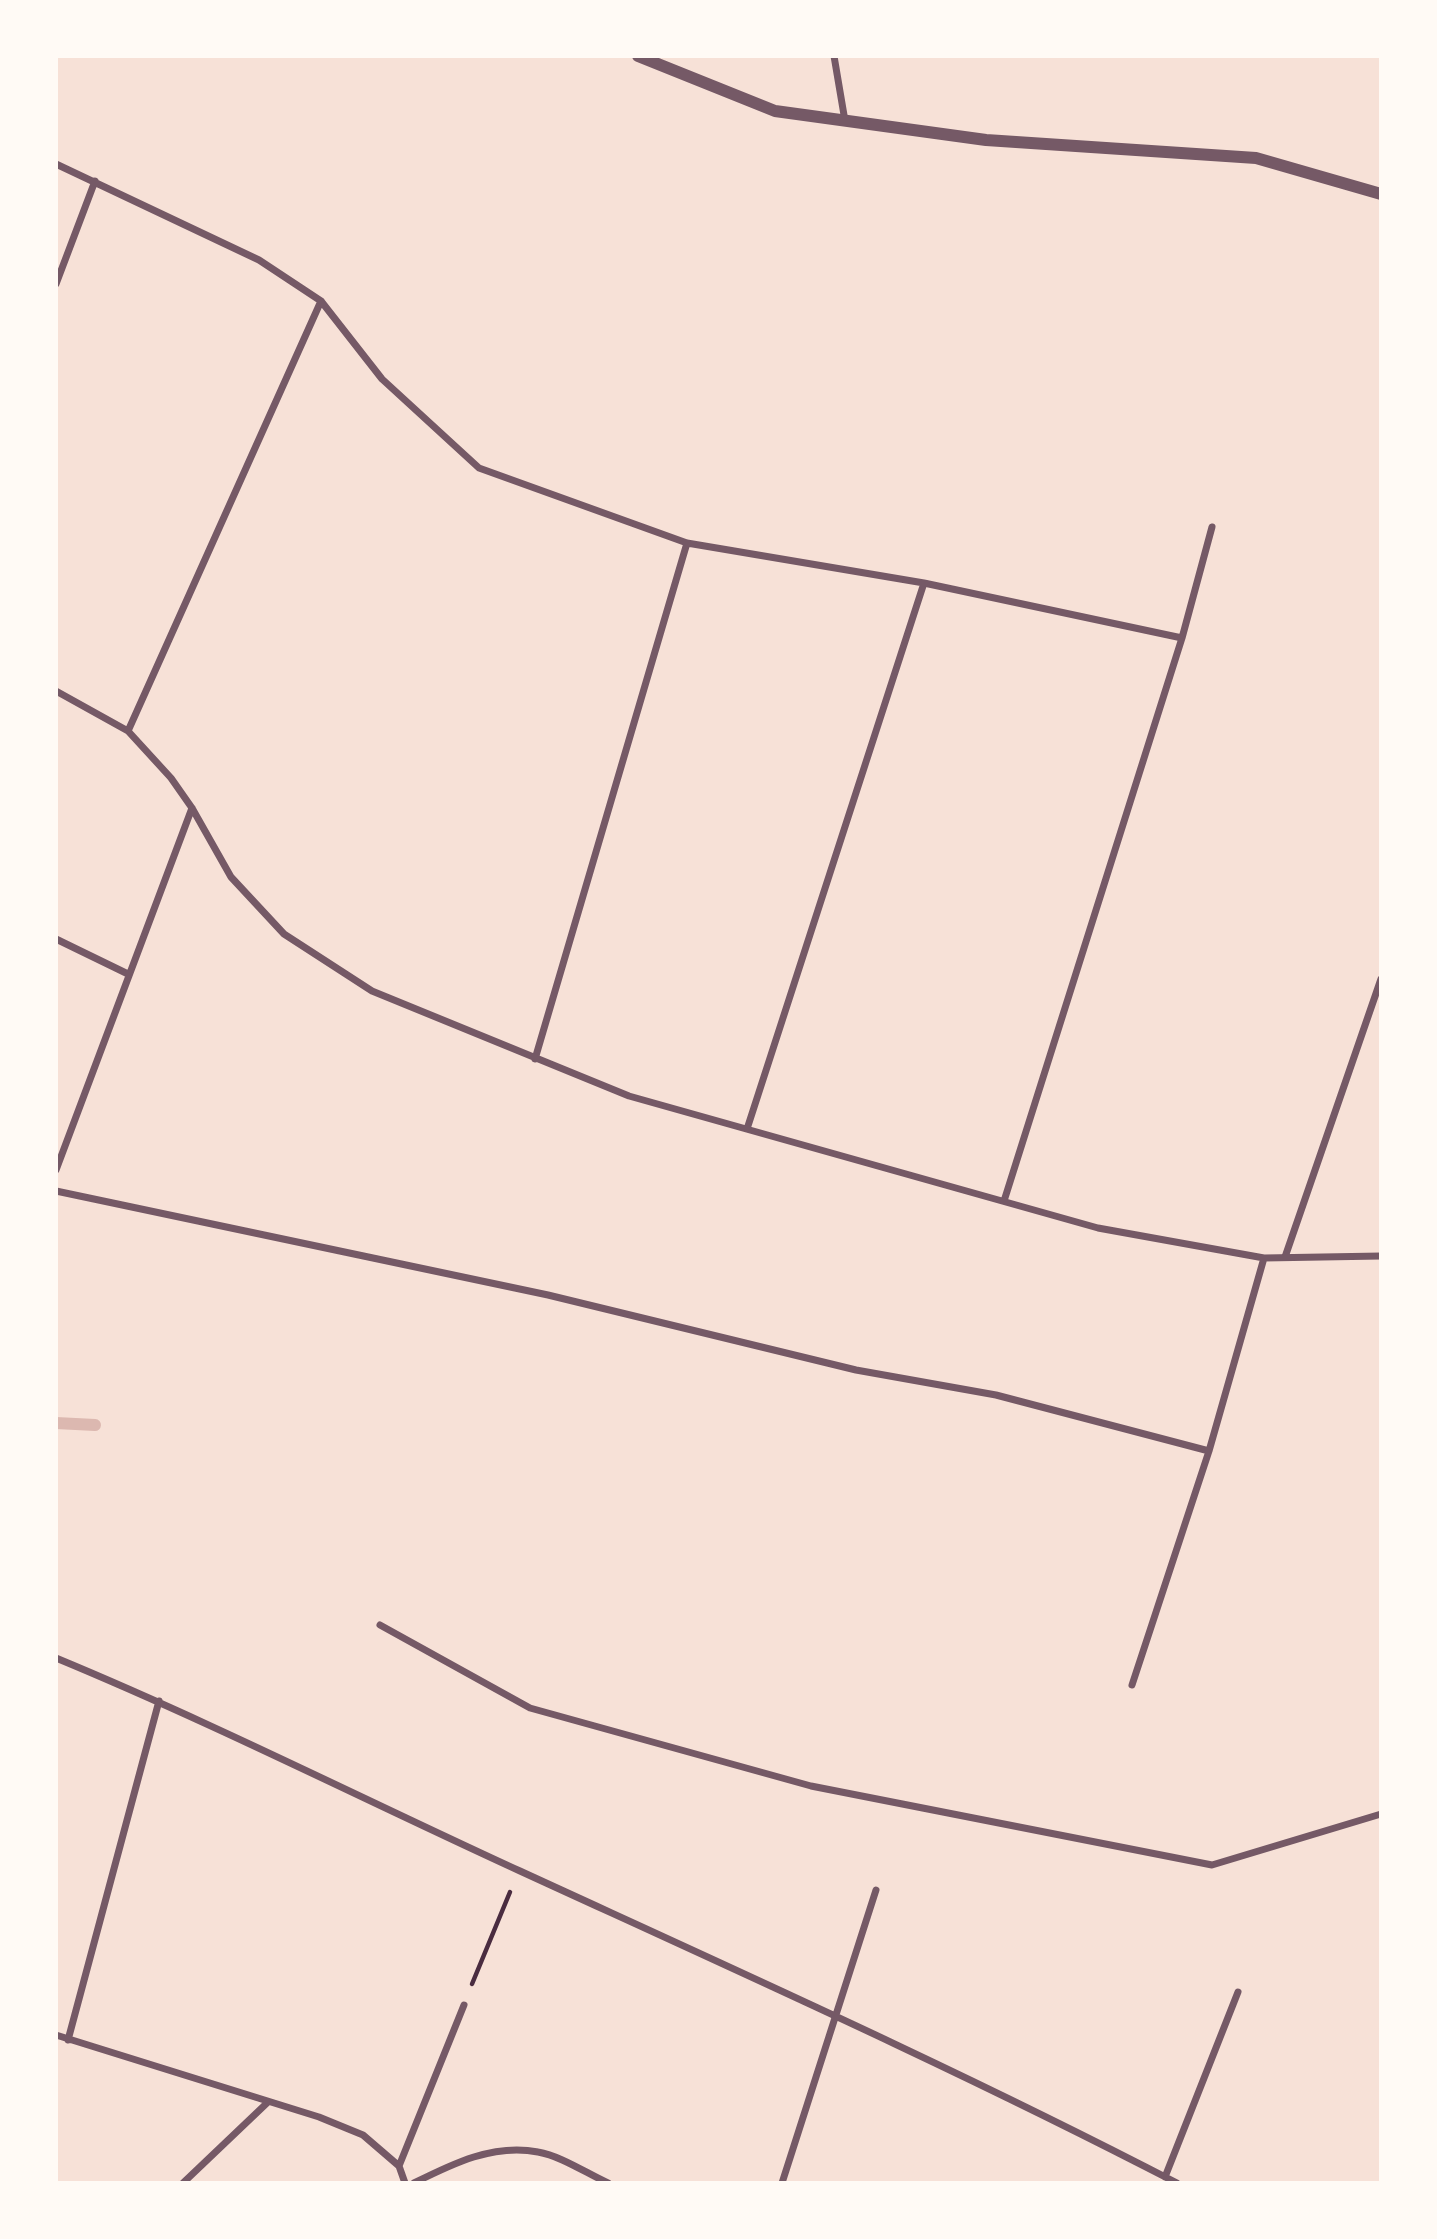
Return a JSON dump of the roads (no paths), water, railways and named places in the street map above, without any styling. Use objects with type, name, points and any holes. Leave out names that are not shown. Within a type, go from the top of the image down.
[{"type":"street","points":[[638,56],[775,111],[986,140],[1256,158],[1381,194]]},
{"type":"street","points":[[834,56],[845,122]]},
{"type":"street","points":[[56,164],[260,260],[321,301],[382,379],[479,468],[687,543],[924,583],[1182,638]]},
{"type":"street","points":[[56,284],[95,181]]},
{"type":"street","points":[[128,731],[321,301]]},
{"type":"street","points":[[1004,1201],[1182,638],[1212,527]]},
{"type":"street","points":[[535,1059],[687,543]]},
{"type":"street","points":[[747,1129],[924,583]]},
{"type":"street","points":[[56,691],[128,731],[171,778],[192,808],[231,877],[284,934],[372,991],[629,1096],[1098,1228],[1264,1258],[1381,1256]]},
{"type":"street","points":[[56,1170],[192,808]]},
{"type":"street","points":[[56,939],[128,974]]},
{"type":"street","points":[[1286,1257],[1381,979]]},
{"type":"street","points":[[56,1191],[548,1295],[856,1370],[996,1395],[1209,1451]]},
{"type":"street","points":[[1132,1685],[1209,1451],[1264,1258]]},
{"type":"street","points":[[380,1625],[530,1708],[811,1786],[1212,1865],[1381,1814]]},
{"type":"street","points":[[56,1658],[159,1701],[519,1870],[835,2013],[1177,2183]]},
{"type":"street","points":[[68,2040],[159,1701]]},
{"type":"street","points":[[782,2183],[876,1891]]},
{"type":"street","points":[[1165,2177],[1238,1992]]},
{"type":"street","points":[[399,2166],[464,2005]]},
{"type":"street","points":[[56,2035],[267,2103],[319,2117],[363,2135],[399,2166],[405,2183]]},
{"type":"street","points":[[183,2183],[267,2103]]},
{"type":"street","points":[[414,2183],[458,2161],[499,2151],[539,2152],[608,2183]]},
{"type":"waterway","points":[[56,1423],[95,1425]]}]
